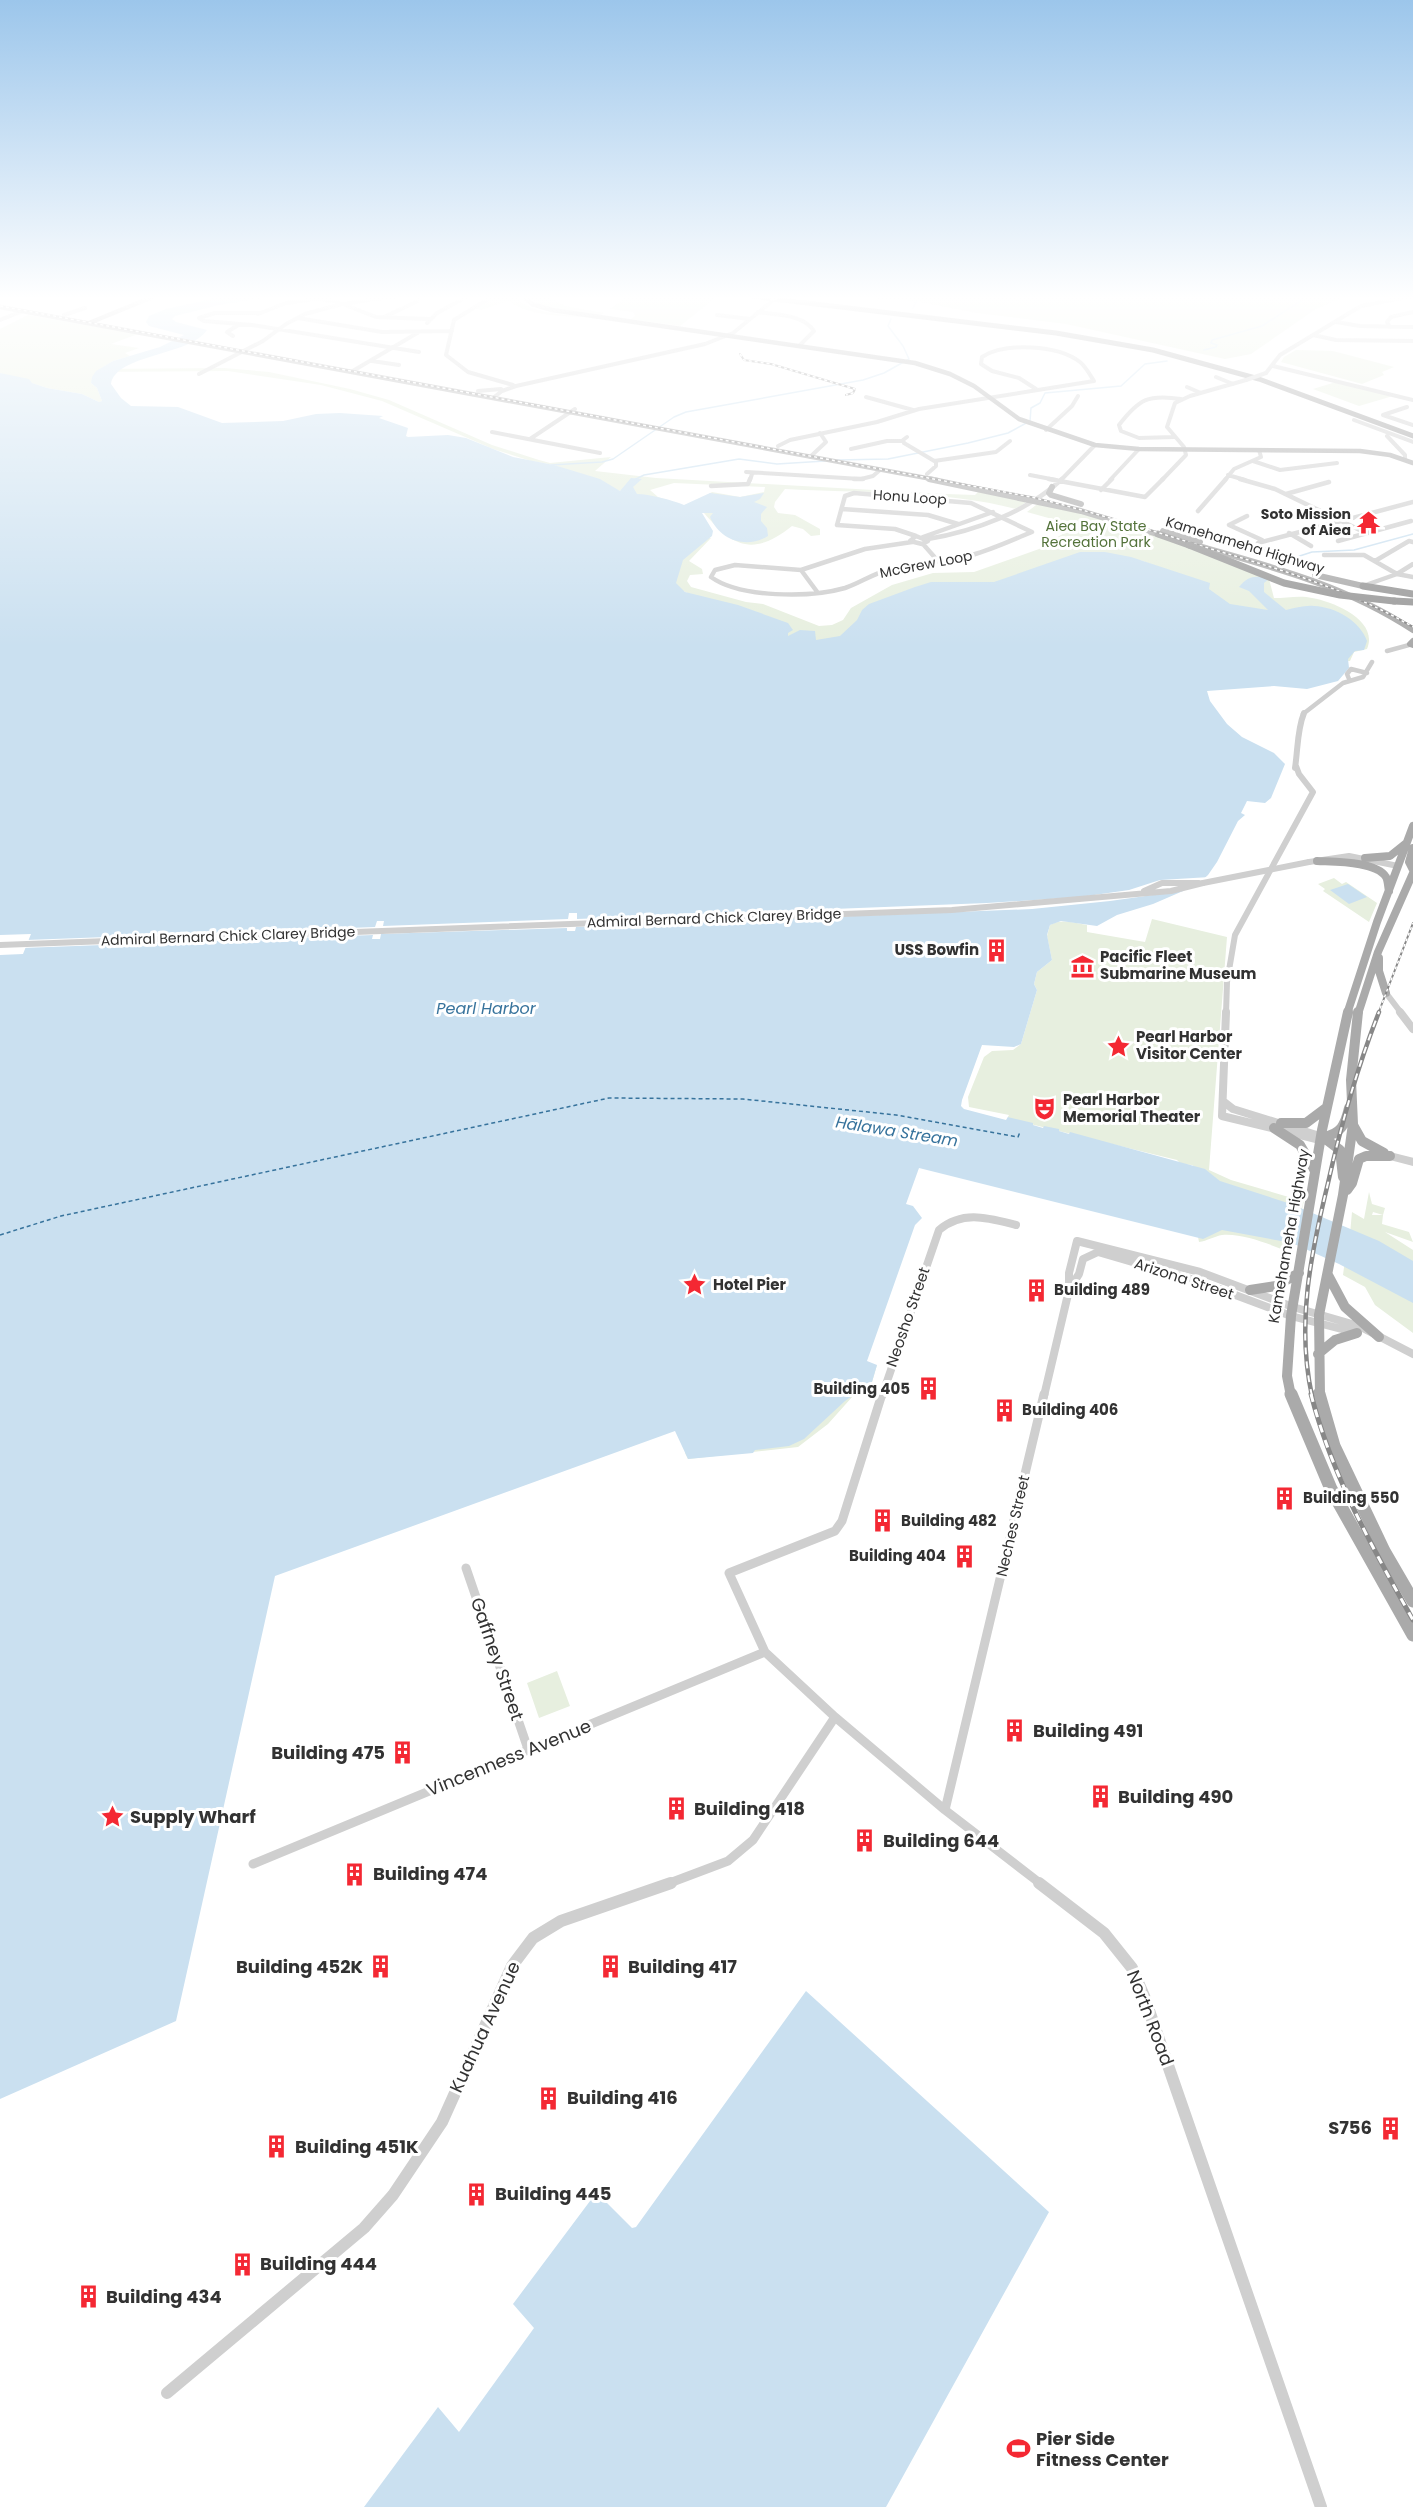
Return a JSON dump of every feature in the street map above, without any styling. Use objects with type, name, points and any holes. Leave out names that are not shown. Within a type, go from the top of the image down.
[{"type":"highway","points":[[1350,413],[1413,436]]},
{"type":"highway","points":[[1366,413],[1413,430]]},
{"type":"highway","points":[[1158,534],[1284,583],[1340,595],[1413,602]]},
{"type":"highway","points":[[1364,586],[1413,594]]},
{"type":"main road","name":"Kamehameha Highway","points":[[583,413],[778,446],[814,456]]},
{"type":"main road","points":[[1012,413],[1035,426],[1095,445],[1139,449],[1360,451],[1413,463]]},
{"type":"main road","name":"Kamehameha Highway","points":[[661,427],[764,449],[838,460],[880,470],[1036,497],[1342,591],[1371,604],[1413,630]]},
{"type":"main road","points":[[764,449],[778,446]]},
{"type":"main road","points":[[764,449],[793,449]]},
{"type":"main road","name":"Kamehameha Highway","points":[[838,460],[902,469],[1086,508],[1262,560],[1358,592],[1413,622]]},
{"type":"main road","points":[[867,463],[880,470],[902,469]]},
{"type":"main road","points":[[1052,487],[1049,492],[1051,495],[1086,508]]},
{"type":"main road","name":"Kamehameha Highway","points":[[1283,567],[1364,586]]},
{"type":"main road","name":"Kamehameha Highway","points":[[1413,826],[1410,845],[1398,866],[1345,1021],[1326,1108],[1323,1137],[1292,1311],[1287,1376],[1293,1403],[1331,1489],[1413,1635]]},
{"type":"main road","points":[[1365,858],[1390,856],[1410,845]]},
{"type":"main road","points":[[1343,1196],[1353,1124],[1354,1037],[1358,1009],[1378,952],[1413,871],[1409,862],[1410,845]]},
{"type":"main road","points":[[1313,861],[1369,866],[1386,877],[1389,891]]},
{"type":"main road","points":[[1398,866],[1413,871]]},
{"type":"main road","points":[[1401,902],[1413,892]]},
{"type":"main road","points":[[1378,952],[1379,972],[1386,993]]},
{"type":"main road","points":[[1323,1137],[1334,1136],[1342,1131],[1352,1099]]},
{"type":"main road","points":[[1277,1126],[1306,1123],[1326,1108]]},
{"type":"main road","points":[[1353,1124],[1362,1141],[1390,1156]]},
{"type":"main road","points":[[1277,1126],[1302,1145],[1315,1173]]},
{"type":"main road","points":[[1323,1137],[1340,1150],[1344,1183]]},
{"type":"main road","points":[[1390,1156],[1366,1156],[1359,1159],[1352,1183],[1339,1207],[1319,1318],[1319,1393],[1334,1446],[1384,1551],[1413,1601]]},
{"type":"main road","points":[[1250,1290],[1276,1286],[1300,1267]]},
{"type":"main road","points":[[1328,1271],[1344,1307],[1379,1337]]},
{"type":"main road","points":[[1318,1354],[1328,1342],[1342,1335],[1357,1333]]},
{"type":"street","points":[[530,439],[569,413]]},
{"type":"street","points":[[778,446],[787,440],[877,422],[901,413]]},
{"type":"street","points":[[1046,430],[1064,413]]},
{"type":"street","points":[[1128,413],[1119,425],[1121,431],[1132,436],[1151,439],[1174,437]]},
{"type":"street","points":[[1030,475],[1145,497],[1185,455],[1186,450],[1167,427],[1171,413]]},
{"type":"street","points":[[1390,413],[1383,415],[1413,425]]},
{"type":"street","points":[[1353,420],[1413,442]]},
{"type":"street","points":[[492,432],[600,453]]},
{"type":"street","points":[[814,456],[826,442],[820,433]]},
{"type":"street","points":[[1387,436],[1405,454],[1405,460]]},
{"type":"street","points":[[851,449],[905,439],[919,452],[934,461],[996,452],[1010,441]]},
{"type":"street","name":"McGrew Loop","points":[[926,538],[942,537],[1016,511],[1052,487],[1095,445]]},
{"type":"street","points":[[1101,490],[1139,449]]},
{"type":"street","points":[[1198,511],[1238,466],[1263,456],[1259,450]]},
{"type":"street","points":[[1253,460],[1280,470],[1337,464]]},
{"type":"street","points":[[927,474],[936,465],[934,461]]},
{"type":"street","points":[[746,472],[861,479],[873,476],[880,470]]},
{"type":"street","points":[[711,486],[748,484],[753,474]]},
{"type":"street","points":[[1228,475],[1265,485],[1366,533]]},
{"type":"street","points":[[1286,494],[1329,482]]},
{"type":"street","name":"Honu Loop","points":[[842,509],[845,496],[855,493],[960,501],[978,505],[1001,516]]},
{"type":"street","points":[[1281,554],[1257,546],[1262,540],[1413,502]]},
{"type":"street","points":[[938,561],[923,544],[926,538],[895,530],[837,525],[842,509],[928,516],[958,524]]},
{"type":"street","name":"McGrew Loop","points":[[926,538],[993,512],[1016,511]]},
{"type":"street","name":"McGrew Loop","points":[[923,544],[912,542],[861,550],[813,568],[801,570],[735,565],[720,567],[711,577],[716,583],[729,587],[783,594],[818,593],[847,587],[884,570],[971,556],[1032,534],[1030,530],[1001,516]]},
{"type":"street","points":[[1247,516],[1229,525],[1262,540]]},
{"type":"street","points":[[1338,541],[1411,521]]},
{"type":"street","points":[[1288,533],[1311,546]]},
{"type":"street","points":[[912,542],[910,539],[916,536]]},
{"type":"street","points":[[1375,561],[1409,541],[1413,542]]},
{"type":"street","points":[[1324,555],[1356,553],[1396,574],[1413,577]]},
{"type":"street","points":[[1364,586],[1377,583],[1413,564]]},
{"type":"street","points":[[801,570],[818,593]]},
{"type":"street","points":[[1387,651],[1412,643]]},
{"type":"street","points":[[1277,1126],[1222,1116],[1227,982],[1235,935],[1313,792],[1309,786],[1294,775],[1299,744],[1299,726],[1304,712],[1349,679],[1363,677],[1372,662]]},
{"type":"street","points":[[1349,679],[1348,670],[1361,669],[1367,673]]},
{"type":"street","name":"Admiral Bernard Chick Clarey Bridge","points":[[0,945],[952,910],[1171,891],[1341,856],[1365,858],[1398,866]]},
{"type":"street","points":[[1386,993],[1413,1029]]},
{"type":"street","points":[[1224,1102],[1233,1109],[1277,1126],[1316,1139],[1323,1137]]},
{"type":"street","points":[[1390,1156],[1413,1162]]},
{"type":"street","name":"Neosho Street","points":[[729,1573],[835,1531],[842,1521],[866,1441],[936,1236],[951,1220],[972,1216],[1016,1225]]},
{"type":"street","name":"Neches Street","points":[[945,1810],[1069,1290],[1069,1273],[1077,1241]]},
{"type":"street","name":"Arizona Street","points":[[1077,1241],[1187,1268],[1250,1290],[1292,1311]]},
{"type":"street","name":"Arizona Street","points":[[1069,1290],[1083,1259],[1098,1252],[1319,1318]]},
{"type":"street","points":[[1319,1318],[1357,1333],[1379,1337]]},
{"type":"street","points":[[1319,1318],[1359,1326],[1413,1356]]},
{"type":"street","name":"Gaffney Street","points":[[466,1568],[528,1749]]},
{"type":"street","name":"North Road","points":[[729,1573],[765,1652],[836,1717],[945,1810],[1104,1933],[1132,1968],[1144,1996],[1321,2507]]},
{"type":"street","name":"Vincenness Avenue","points":[[253,1864],[765,1652]]},
{"type":"street","name":"Kuahua Avenue","points":[[167,2393],[364,2228],[393,2195],[442,2122],[512,1966],[533,1938],[561,1921],[612,1905],[737,1856],[753,1840],[836,1717]]},
{"type":"green space","points":[[410,413],[419,413],[492,445],[550,463],[611,457],[595,471],[656,478],[945,494],[975,495],[980,490],[1029,500],[1016,509],[931,495],[785,489],[775,502],[774,507],[778,513],[795,515],[820,529],[820,535],[811,536],[803,529],[792,526],[766,542],[744,544],[724,534],[704,513],[714,513],[721,526],[707,495],[712,492],[740,497],[764,492],[765,487],[674,483],[650,490],[658,497],[670,501],[652,500],[623,489],[620,491],[554,465],[531,461],[493,449]]},
{"type":"green space","name":"Aiea Bay State Recreation Park","points":[[1040,502],[1146,531],[1269,579],[1274,598],[1308,597],[1332,604],[1353,614],[1361,622],[1367,630],[1369,639],[1367,649],[1354,652],[1350,661],[1346,661],[1291,613],[1269,601],[1250,580],[1273,613],[1231,606],[1179,576],[1143,561],[1099,552],[1034,573],[864,617],[839,642],[790,638],[674,587],[680,560],[706,537],[711,538],[689,561],[702,569],[703,574],[690,575],[687,581],[691,587],[746,602],[763,604],[819,626],[832,625],[843,620],[851,608],[892,585],[933,573],[974,572],[1039,549],[1043,547],[1041,540],[1050,541],[1072,529],[1070,524],[1027,512]]},
{"type":"green space","points":[[1334,878],[1342,884],[1346,882],[1377,903],[1369,922],[1323,891],[1325,889],[1318,884]]},
{"type":"green space","name":"Pearl Harbor Visitor Center","points":[[1152,919],[1227,937],[1209,1170],[1231,1180],[1292,1198],[1294,1192],[1305,1196],[1300,1218],[1235,1191],[1192,1165],[1181,1164],[1177,1160],[965,1108],[967,1093],[981,1057],[995,1047],[1021,1044],[1037,990],[1034,984],[1037,972],[1052,960],[1047,936],[1050,925],[1063,921],[1073,922],[1087,925],[1087,932],[1145,942]]},
{"type":"green space","points":[[1369,1192],[1372,1204],[1385,1208],[1382,1224],[1409,1232],[1413,1242],[1385,1232],[1413,1250],[1413,1272],[1350,1234],[1352,1212],[1364,1219]]},
{"type":"green space","points":[[1213,1225],[1297,1227],[1293,1253],[1240,1236],[1219,1236],[1199,1242],[1198,1237],[1210,1233]]},
{"type":"green space","points":[[1346,1252],[1413,1291],[1413,1333],[1375,1305],[1365,1287],[1343,1275]]},
{"type":"green space","points":[[877,1365],[872,1382],[853,1396],[828,1424],[798,1447],[688,1459],[685,1453],[736,1444]]},
{"type":"green space","points":[[557,1671],[570,1706],[539,1718],[527,1683]]},
{"type":"water","name":"Pearl Harbor","points":[[0,413],[194,413],[222,423],[283,421],[316,414],[383,416],[379,418],[408,428],[406,436],[408,437],[448,435],[466,438],[513,457],[554,465],[600,479],[620,491],[631,478],[642,479],[633,487],[637,494],[684,505],[710,493],[740,497],[764,493],[754,502],[767,507],[761,514],[761,521],[767,528],[768,536],[751,542],[735,540],[720,532],[710,517],[713,513],[702,513],[713,531],[712,536],[683,560],[676,583],[685,592],[738,605],[788,623],[793,630],[788,633],[788,636],[800,630],[815,631],[816,640],[840,636],[857,620],[862,610],[869,604],[915,587],[931,582],[994,582],[1080,552],[1105,552],[1131,557],[1210,583],[1209,589],[1230,604],[1268,610],[1249,591],[1239,587],[1249,579],[1256,577],[1269,579],[1264,583],[1264,592],[1286,610],[1307,606],[1322,607],[1339,612],[1353,621],[1367,641],[1364,650],[1355,651],[1348,659],[1349,668],[1338,681],[1307,689],[1274,686],[1207,691],[1210,701],[1227,724],[1242,737],[1274,753],[1285,764],[1271,798],[1265,803],[1247,801],[1241,813],[1245,815],[1238,821],[1217,862],[1197,885],[1153,904],[1117,915],[1097,926],[1061,921],[1050,925],[1047,935],[1052,960],[1037,972],[1034,984],[1037,990],[1021,1044],[1015,1048],[991,1048],[981,1055],[965,1097],[965,1107],[1033,1123],[1043,1128],[1044,1126],[1059,1129],[1069,1134],[1070,1132],[1205,1169],[1220,1181],[1291,1204],[1379,1241],[1413,1261],[1413,1303],[1339,1264],[1292,1243],[1222,1230],[1203,1239],[919,1168],[906,1204],[913,1206],[922,1218],[915,1225],[867,1361],[877,1365],[872,1382],[845,1401],[804,1439],[789,1446],[755,1450],[753,1453],[688,1459],[675,1431],[275,1576],[176,2021],[0,2099],[0,955],[23,954],[31,934],[0,935]]},
{"type":"water","points":[[1348,884],[1367,897],[1349,904],[1330,890]]},
{"type":"water","points":[[806,1991],[1049,2212],[886,2507],[364,2507],[438,2407],[459,2432],[534,2328],[513,2304],[593,2197],[598,2194],[632,2228],[636,2227]]},
{"type":"pier","points":[[1210,877],[1196,889],[1032,909],[576,927],[575,931],[567,931],[567,928],[381,934],[380,939],[372,939],[373,935],[22,948],[26,940],[375,927],[377,921],[384,921],[383,926],[568,919],[569,913],[577,913],[577,919],[987,903],[1080,897],[1129,890],[1160,880]]},
{"type":"pier","points":[[1021,1044],[1013,1050],[992,1051],[984,1057],[968,1097],[969,1107],[1009,1115],[1006,1120],[964,1109],[961,1106],[962,1100],[982,1045],[1014,1047]]},
{"type":"waterway","points":[[551,465],[602,462],[613,459],[674,417],[684,413]]},
{"type":"waterway","points":[[837,460],[888,459],[968,443],[1008,433],[1030,421],[1031,413]]},
{"type":"waterway","points":[[634,480],[644,475],[739,459],[777,464],[825,461]]},
{"type":"waterway","points":[[1281,562],[1312,552],[1354,550],[1413,534]]},
{"type":"ferry route","points":[[0,1235],[61,1216],[609,1098],[743,1099],[896,1115],[1018,1137],[1020,1132]]},
{"type":"railway","points":[[578,413],[1031,497],[1076,508],[1287,572],[1364,602],[1413,627]]},
{"type":"railway","points":[[1378,1014],[1413,923]]},
{"type":"railway","points":[[1312,1396],[1305,1342],[1311,1262],[1344,1118],[1379,1012]]},
{"type":"railway","points":[[1311,1394],[1330,1454],[1354,1510],[1413,1620]]},
{"type":"place","name":"Soto Mission of Aiea","points":[[1369,522]]},
{"type":"place","name":"USS Bowfin","points":[[997,950]]},
{"type":"place","name":"Pacific Fleet Submarine Museum","points":[[1082,966]]},
{"type":"place","name":"Pearl Harbor Visitor Center","points":[[1118,1046]]},
{"type":"place","name":"Pearl Harbor Memorial Theater","points":[[1045,1109]]},
{"type":"place","name":"Hotel Pier","points":[[695,1285]]},
{"type":"place","name":"Building 489","points":[[1036,1290]]},
{"type":"place","name":"Building 405","points":[[928,1389]]},
{"type":"place","name":"Building 406","points":[[1004,1410]]},
{"type":"place","name":"Building 550","points":[[1285,1498]]},
{"type":"place","name":"Building 482","points":[[883,1521]]},
{"type":"place","name":"Building 404","points":[[964,1556]]},
{"type":"place","name":"Building 491","points":[[1015,1731]]},
{"type":"place","name":"Building 475","points":[[403,1753]]},
{"type":"place","name":"Building 490","points":[[1100,1797]]},
{"type":"place","name":"Building 418","points":[[676,1809]]},
{"type":"place","name":"Supply Wharf","points":[[112,1817]]},
{"type":"place","name":"Building 644","points":[[865,1841]]},
{"type":"place","name":"Building 474","points":[[355,1874]]},
{"type":"place","name":"Building 452K","points":[[381,1967]]},
{"type":"place","name":"Building 417","points":[[610,1967]]},
{"type":"place","name":"Building 416","points":[[549,2098]]},
{"type":"place","name":"S756","points":[[1390,2128]]},
{"type":"place","name":"Building 451K","points":[[277,2147]]},
{"type":"place","name":"Building 445","points":[[477,2194]]},
{"type":"place","name":"Building 444","points":[[242,2264]]},
{"type":"place","name":"Building 434","points":[[88,2297]]},
{"type":"place","name":"Pier Side Fitness Center","points":[[1018,2449]]},
{"type":"water label","name":"Hālawa Stream","points":[[897,1131]]}]
